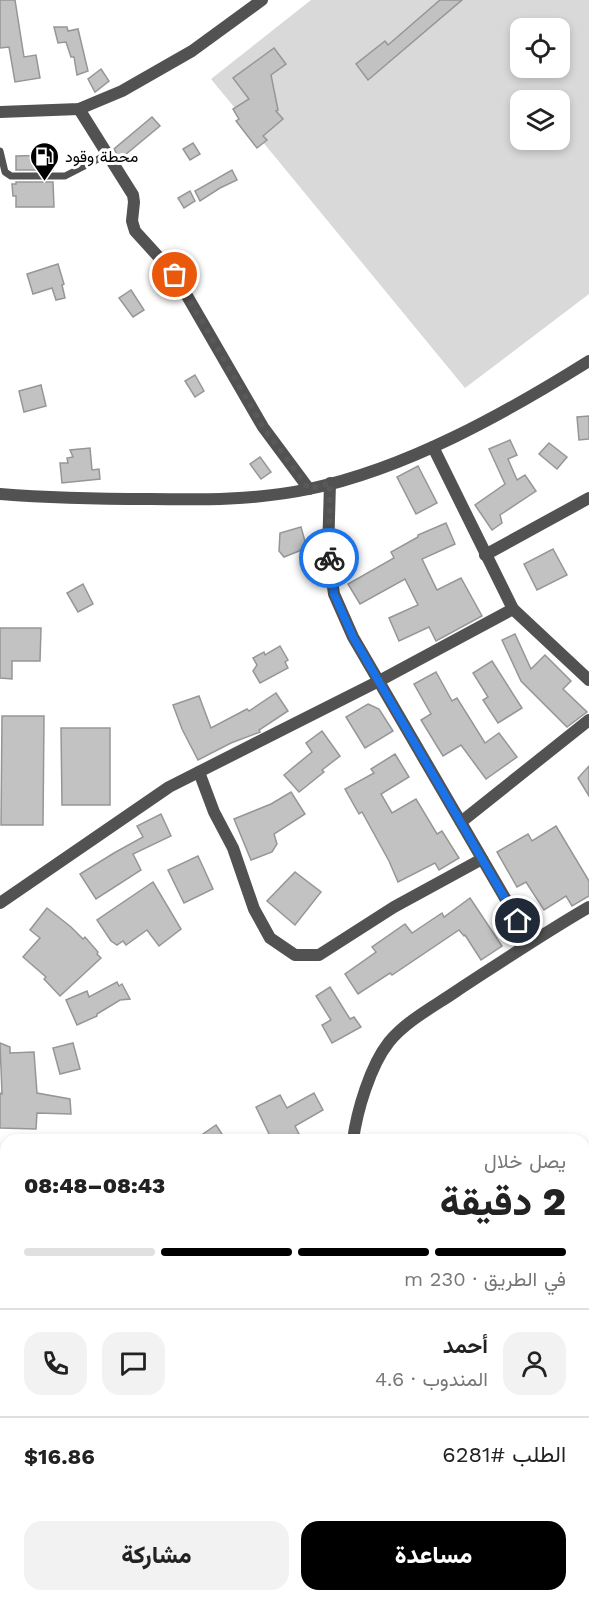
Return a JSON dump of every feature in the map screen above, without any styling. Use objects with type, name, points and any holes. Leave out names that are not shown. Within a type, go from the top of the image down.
[{"type":"street","points":[[0,112],[79,109],[122,91],[192,51],[262,0]]},
{"type":"street","points":[[79,109],[133,195],[132,221],[135,231],[175,275],[263,427],[309,489]]},
{"type":"street","points":[[0,494],[51,498],[201,500],[309,489],[395,463],[433,447],[589,361]]},
{"type":"street","points":[[433,447],[513,609],[589,680]]},
{"type":"street","points":[[330,483],[328,553],[334,594],[353,637],[530,941]]},
{"type":"street","points":[[485,555],[589,498]]},
{"type":"street","points":[[0,903],[169,787],[379,681],[513,609]]},
{"type":"street","points":[[461,822],[589,720]]},
{"type":"street","points":[[199,772],[214,812],[233,848],[254,909],[270,938],[295,955],[319,955],[394,907],[482,859]]},
{"type":"street","points":[[353,1134],[374,1068],[389,1042],[414,1020],[530,941],[589,907]]},
{"type":"lane","points":[[0,151],[5,172],[11,176],[65,177],[106,155]]},
{"type":"shaded area","points":[[311,0],[589,0],[589,294],[465,388],[211,79]]},
{"type":"building","points":[[0,0],[15,0],[24,57],[36,55],[40,78],[15,82],[9,47],[0,48]]},
{"type":"building","points":[[440,0],[462,0],[368,80],[356,64],[385,41],[388,45]]},
{"type":"building","points":[[54,27],[67,27],[68,31],[78,29],[88,71],[77,75],[74,57],[71,57],[66,42],[58,43]]},
{"type":"building","points":[[274,48],[286,64],[271,75],[278,110],[276,111],[283,119],[263,136],[267,140],[257,148],[236,121],[239,119],[233,109],[249,99],[233,78]]},
{"type":"building","points":[[101,69],[109,81],[95,92],[88,79]]},
{"type":"building","points":[[152,117],[160,126],[120,159],[114,149]]},
{"type":"building","points":[[193,143],[200,154],[190,160],[183,149]]},
{"type":"building","points":[[53,155],[53,170],[16,170],[16,156]]},
{"type":"building","points":[[232,170],[237,180],[200,201],[195,191]]},
{"type":"building","points":[[16,182],[53,182],[54,207],[16,207],[16,196],[13,196],[12,184]]},
{"type":"building","points":[[190,191],[195,201],[184,208],[178,198]]},
{"type":"building","points":[[58,264],[64,284],[62,285],[65,298],[56,300],[52,288],[33,294],[27,274]]},
{"type":"building","points":[[131,290],[144,310],[133,317],[119,298]]},
{"type":"building","points":[[195,375],[204,391],[195,397],[185,381]]},
{"type":"building","points":[[41,385],[46,406],[24,412],[19,391]]},
{"type":"building","points":[[589,416],[589,439],[579,440],[577,417]]},
{"type":"building","points":[[510,440],[517,455],[508,459],[517,480],[525,475],[536,491],[500,515],[502,523],[492,530],[475,505],[505,484],[489,449]]},
{"type":"building","points":[[549,443],[567,457],[557,469],[539,454]]},
{"type":"building","points":[[90,448],[92,470],[99,469],[100,479],[62,483],[60,463],[68,463],[67,458],[73,457],[70,450]]},
{"type":"building","points":[[260,457],[271,472],[261,479],[250,464]]},
{"type":"building","points":[[418,466],[437,503],[416,514],[397,477]]},
{"type":"building","points":[[446,523],[455,544],[422,559],[437,590],[461,578],[482,616],[436,641],[429,627],[399,641],[389,618],[418,605],[405,579],[360,604],[348,584],[394,558],[391,552],[418,535]]},
{"type":"building","points":[[301,527],[306,545],[299,551],[284,557],[279,551],[280,533]]},
{"type":"building","points":[[553,549],[567,575],[537,590],[524,564]]},
{"type":"building","points":[[83,584],[93,604],[78,612],[67,593]]},
{"type":"building","points":[[0,628],[41,628],[40,661],[12,661],[12,679],[0,678]]},
{"type":"building","points":[[515,634],[531,669],[545,655],[571,681],[563,689],[587,712],[567,727],[521,681],[502,640]]},
{"type":"building","points":[[280,646],[288,660],[285,662],[288,668],[260,683],[253,671],[257,665],[253,658],[264,652],[265,655]]},
{"type":"building","points":[[492,661],[522,708],[498,723],[483,700],[488,697],[473,673]]},
{"type":"building","points":[[436,672],[452,701],[457,698],[485,743],[499,733],[517,757],[486,779],[461,745],[443,756],[421,720],[431,714],[414,684]]},
{"type":"building","points":[[276,693],[288,711],[259,730],[260,732],[231,743],[198,760],[173,705],[199,696],[211,728],[247,709],[249,711]]},
{"type":"building","points":[[368,704],[379,709],[393,731],[365,748],[346,717]]},
{"type":"building","points":[[2,716],[44,716],[43,825],[1,825]]},
{"type":"building","points":[[61,728],[110,728],[110,805],[62,805]]},
{"type":"building","points":[[322,731],[340,756],[299,792],[284,775],[312,752],[306,743]]},
{"type":"building","points":[[395,754],[409,777],[381,794],[392,813],[416,799],[437,834],[442,831],[459,858],[439,870],[435,863],[398,882],[362,812],[359,814],[345,789],[374,773],[371,769]]},
{"type":"building","points":[[589,766],[589,796],[578,778]]},
{"type":"building","points":[[291,792],[305,814],[274,834],[277,844],[272,852],[251,860],[234,819],[271,804]]},
{"type":"building","points":[[161,814],[171,836],[133,854],[141,870],[96,899],[80,874],[143,837],[137,826]]},
{"type":"building","points":[[556,826],[589,881],[589,896],[572,906],[566,896],[544,910],[526,882],[517,887],[497,852],[528,834],[532,841]]},
{"type":"building","points":[[198,856],[213,889],[184,903],[168,870]]},
{"type":"building","points":[[295,872],[321,892],[295,925],[267,901]]},
{"type":"building","points":[[153,882],[181,929],[159,946],[147,930],[126,945],[123,941],[117,945],[111,941],[97,920]]},
{"type":"building","points":[[470,898],[502,946],[481,960],[465,935],[459,930],[392,975],[390,973],[358,994],[345,974],[376,952],[372,947],[405,924],[412,933],[442,913],[444,917]]},
{"type":"building","points":[[47,908],[83,939],[85,937],[101,958],[60,996],[44,979],[46,977],[23,957],[40,938],[30,930]]},
{"type":"building","points":[[117,982],[119,986],[122,984],[130,999],[120,1000],[97,1016],[77,1025],[66,1000],[87,991],[89,997]]},
{"type":"building","points":[[330,987],[350,1019],[354,1017],[361,1027],[332,1043],[322,1025],[331,1020],[316,996]]},
{"type":"building","points":[[0,1043],[10,1047],[10,1053],[34,1052],[37,1093],[70,1099],[71,1114],[37,1113],[36,1129],[0,1128],[0,1093],[2,1094]]},
{"type":"building","points":[[73,1043],[80,1069],[60,1074],[53,1048]]},
{"type":"building","points":[[314,1093],[323,1110],[295,1126],[299,1134],[269,1134],[256,1107],[280,1095],[287,1108]]},
{"type":"building","points":[[216,1125],[222,1134],[203,1134]]},
{"type":"way so far","points":[[175,275],[255,413],[297,474],[309,489],[330,483],[329,558]]},
{"type":"place","name":"محطة وقود","points":[[44,182]]},
{"type":"route","points":[[329,558],[334,594],[353,637],[518,921]]}]
